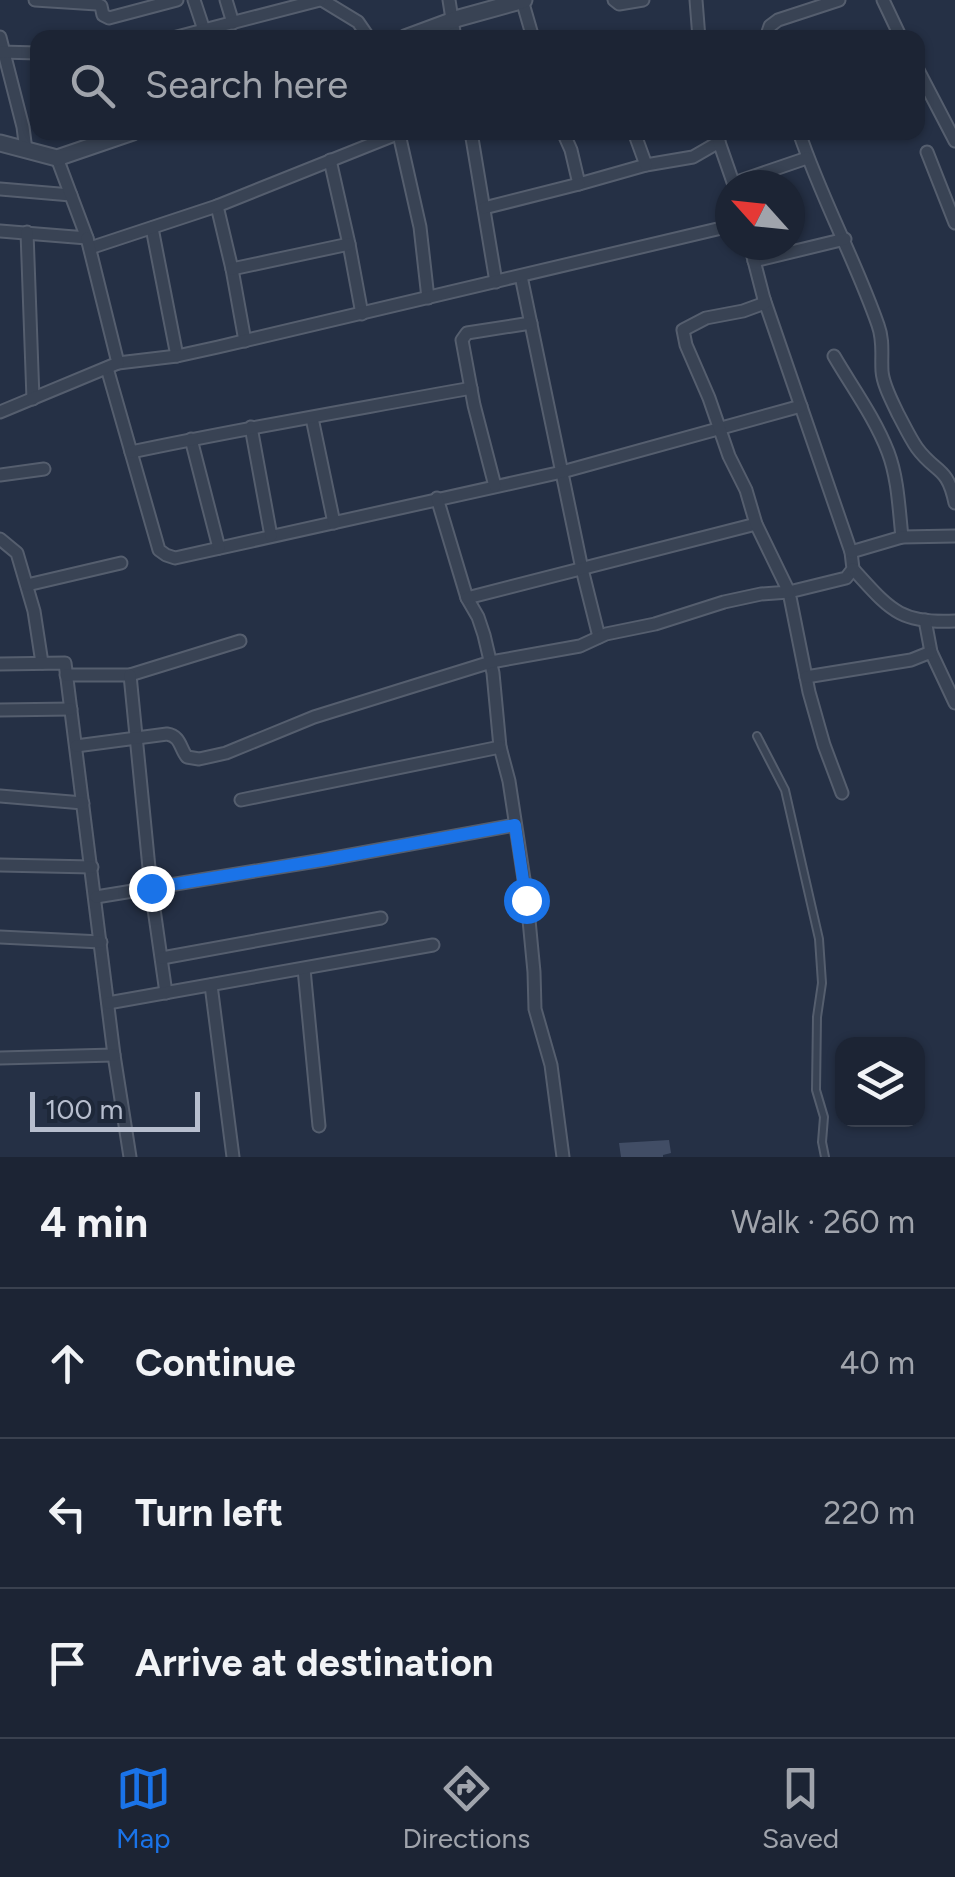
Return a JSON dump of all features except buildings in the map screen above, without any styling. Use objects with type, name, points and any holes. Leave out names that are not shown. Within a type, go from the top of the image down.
[{"type":"street","points":[[35,0],[97,4],[109,18],[177,0]]},
{"type":"street","points":[[194,0],[204,30],[320,0],[358,22],[364,30]]},
{"type":"street","points":[[226,0],[233,22]]},
{"type":"street","points":[[449,0],[454,30]]},
{"type":"street","points":[[426,30],[523,0],[531,30]]},
{"type":"street","points":[[614,0],[619,4],[643,0]]},
{"type":"street","points":[[696,0],[698,30]]},
{"type":"street","points":[[769,30],[778,20],[839,0]]},
{"type":"street","points":[[883,0],[897,30]]},
{"type":"street","points":[[0,37],[26,150]]},
{"type":"street","points":[[2,52],[30,53]]},
{"type":"street","points":[[925,83],[955,140]]},
{"type":"street","points":[[0,143],[57,158],[110,140]]},
{"type":"street","points":[[0,231],[88,243],[152,228],[382,140]]},
{"type":"street","points":[[401,140],[420,227],[428,298]]},
{"type":"street","points":[[472,140],[496,282]]},
{"type":"street","points":[[566,140],[579,184]]},
{"type":"street","points":[[637,140],[646,165]]},
{"type":"street","points":[[484,208],[646,165],[694,157],[714,140]]},
{"type":"street","points":[[719,140],[729,170]]},
{"type":"street","points":[[801,140],[880,330],[884,381],[917,448],[950,481],[955,503]]},
{"type":"street","points":[[927,152],[955,221]]},
{"type":"street","points":[[57,158],[88,243],[131,452],[159,550],[166,555],[175,558],[562,472],[801,406]]},
{"type":"street","points":[[773,170],[807,158]]},
{"type":"street","points":[[330,160],[362,314]]},
{"type":"street","points":[[0,189],[71,195]]},
{"type":"street","points":[[216,206],[245,341]]},
{"type":"street","points":[[152,228],[178,356]]},
{"type":"street","points":[[0,412],[113,366],[245,341],[715,230]]},
{"type":"street","points":[[26,232],[33,399]]},
{"type":"street","points":[[845,240],[754,261],[764,299],[851,552],[853,569],[889,608],[902,616],[955,620]]},
{"type":"street","points":[[232,269],[349,244]]},
{"type":"street","points":[[521,276],[599,637]]},
{"type":"street","points":[[764,299],[765,303],[706,318],[683,330],[756,524],[789,592],[806,677],[842,793]]},
{"type":"street","points":[[495,486],[462,344],[466,334],[531,323]]},
{"type":"street","points":[[834,356],[889,454],[902,538]]},
{"type":"street","points":[[131,452],[471,388]]},
{"type":"street","points":[[312,418],[334,523]]},
{"type":"street","points":[[250,427],[271,536]]},
{"type":"street","points":[[192,439],[219,548]]},
{"type":"street","points":[[0,475],[44,469]]},
{"type":"street","points":[[438,498],[491,662],[534,972],[535,1009],[551,1065],[563,1157]]},
{"type":"street","points":[[468,598],[756,524]]},
{"type":"street","points":[[851,552],[902,538],[955,536]]},
{"type":"street","points":[[0,540],[17,553],[34,611],[42,663]]},
{"type":"street","points":[[26,584],[121,564]]},
{"type":"street","points":[[76,746],[172,735],[187,757],[212,758],[314,717],[491,662],[580,646],[599,637],[724,602],[839,581],[853,569]]},
{"type":"street","points":[[925,620],[932,652],[955,703]]},
{"type":"street","points":[[66,675],[130,674],[240,641]]},
{"type":"street","points":[[806,677],[911,660],[932,652]]},
{"type":"street","points":[[0,664],[65,663],[130,1157]]},
{"type":"street","points":[[130,674],[151,888],[166,993]]},
{"type":"street","points":[[0,710],[71,709]]},
{"type":"street","points":[[241,800],[500,747]]},
{"type":"street","points":[[0,796],[83,802]]},
{"type":"street","points":[[96,897],[515,825]]},
{"type":"street","points":[[0,865],[92,867]]},
{"type":"street","points":[[162,958],[381,918]]},
{"type":"street","points":[[0,937],[101,942]]},
{"type":"street","points":[[108,1003],[433,945]]},
{"type":"street","points":[[304,969],[318,1126]]},
{"type":"street","points":[[211,986],[233,1157]]},
{"type":"street","points":[[0,1058],[114,1055]]},
{"type":"lane","points":[[758,736],[785,790],[818,938],[822,983],[817,1017],[816,1090],[824,1118],[825,1157]]},
{"type":"route","points":[[151,888],[515,825],[526,900]]}]
